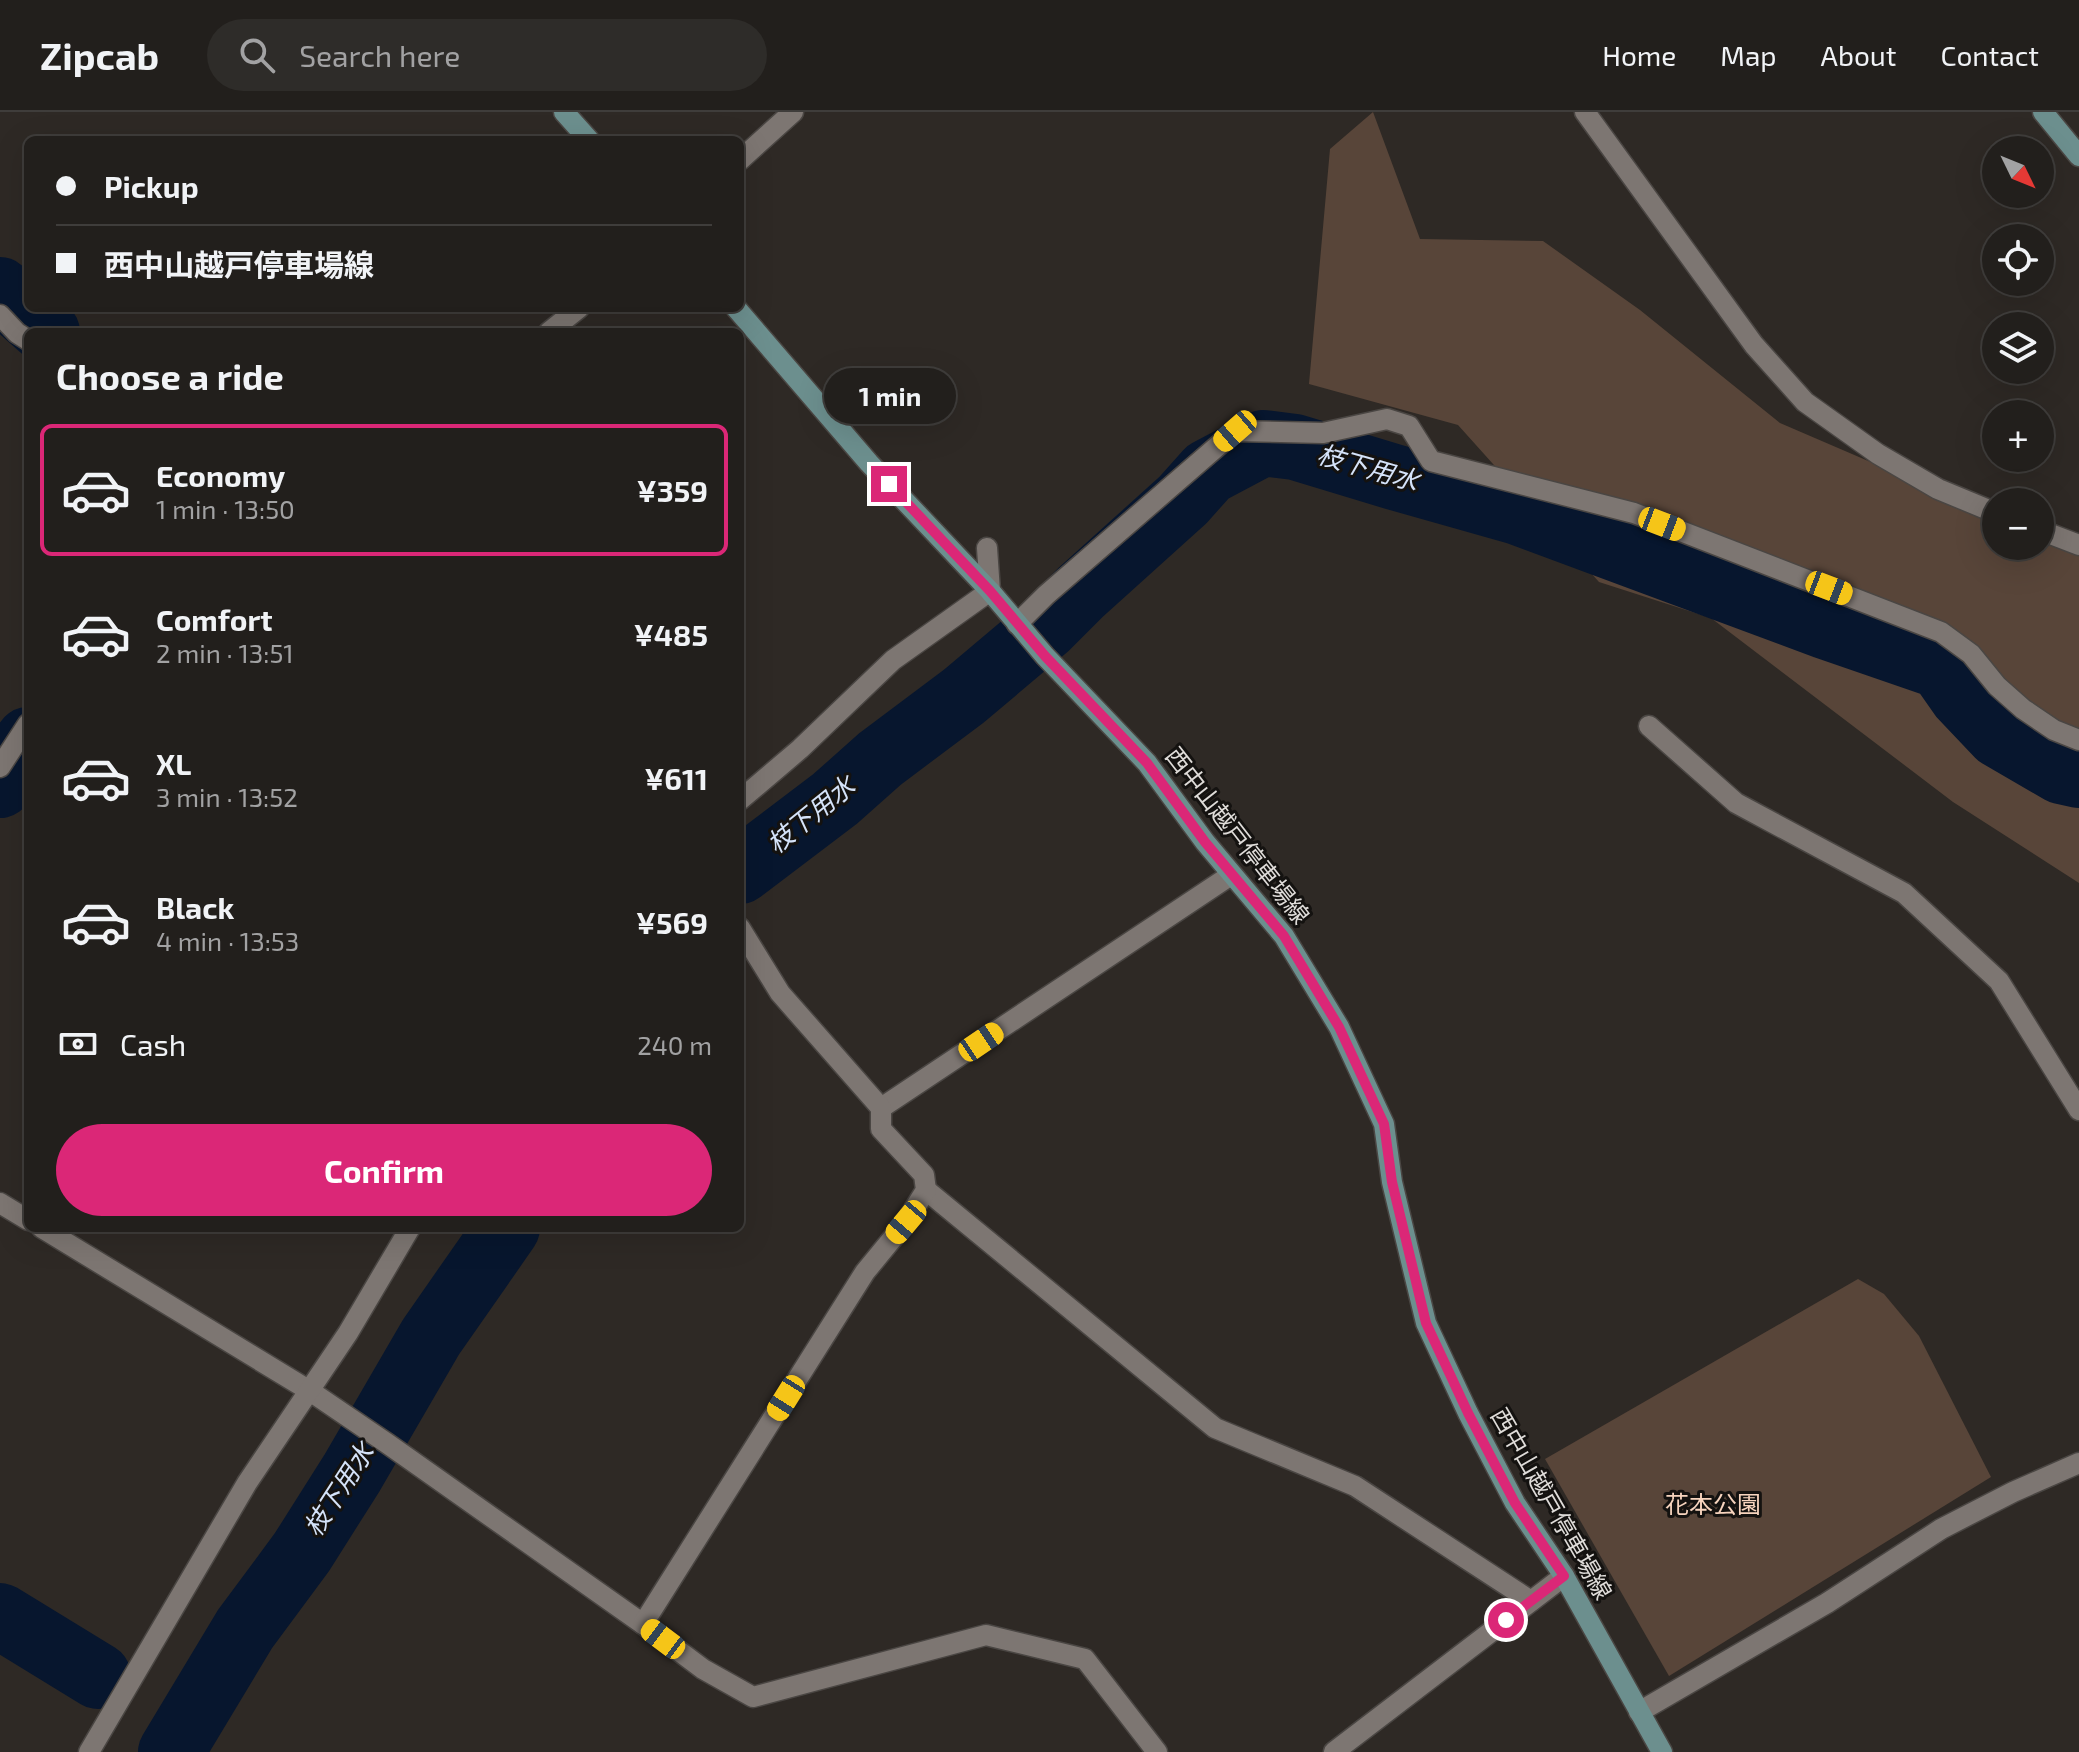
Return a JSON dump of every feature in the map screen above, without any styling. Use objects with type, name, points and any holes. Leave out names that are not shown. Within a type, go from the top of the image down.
[{"type":"main road","points":[[564,112],[585,136]]},
{"type":"main road","points":[[2043,112],[2079,156]]},
{"type":"main road","name":"西中山越戸停車場線","points":[[739,312],[869,463],[1147,763],[1231,875],[1284,936],[1339,1027],[1384,1124],[1392,1182],[1426,1323],[1515,1503],[1564,1576],[1662,1752]]},
{"type":"street","points":[[744,156],[793,112]]},
{"type":"street","points":[[1585,112],[1754,345],[1805,402],[1878,454],[1938,489],[1982,507]]},
{"type":"street","points":[[554,328],[574,312]]},
{"type":"street","points":[[0,315],[24,337]]},
{"type":"street","points":[[1017,624],[1046,595],[1235,431],[1323,433],[1387,419],[1409,426],[1431,461],[1634,513],[1941,632],[1971,654],[1997,686],[2023,709],[2054,730],[2079,740]]},
{"type":"street","points":[[2054,535],[2079,545]]},
{"type":"street","points":[[744,797],[800,749],[893,660],[990,591],[987,548]]},
{"type":"street","points":[[1649,726],[1736,803],[1904,893],[1999,981],[2079,1110]]},
{"type":"street","points":[[0,767],[24,730]]},
{"type":"street","points":[[881,1108],[1231,875]]},
{"type":"street","points":[[643,1624],[865,1272],[906,1222],[926,1190],[924,1175],[881,1129],[881,1108],[780,993],[744,934]]},
{"type":"street","points":[[926,1190],[1215,1428],[1355,1486],[1531,1601]]},
{"type":"street","points":[[0,1203],[24,1218]]},
{"type":"street","points":[[49,1232],[310,1391],[703,1669],[753,1697],[986,1635],[1085,1659],[1157,1752]]},
{"type":"street","points":[[89,1752],[247,1483],[348,1333],[408,1232]]},
{"type":"street","points":[[1639,1712],[1827,1603],[1941,1529],[2079,1463]]},
{"type":"street","points":[[1334,1752],[1564,1576]]},
{"type":"green space","points":[[1373,112],[1420,239],[1543,241],[1640,310],[1780,423],[1982,510],[1982,560],[2054,560],[2054,541],[2079,552],[2079,883],[1953,802],[1711,618],[1599,582],[1458,425],[1309,384],[1330,149]]},
{"type":"green space","name":"花本公園","points":[[1858,1279],[1884,1294],[1919,1336],[1991,1477],[1669,1676],[1545,1459]]},
{"type":"waterway","points":[[0,290],[24,311]]},
{"type":"waterway","points":[[25,312],[43,328]]},
{"type":"waterway","name":"枝下用水","points":[[744,868],[964,696],[1047,626],[1183,500],[1208,472],[1263,443],[1295,447],[1518,512],[1941,666],[1962,696],[1999,735],[2061,771],[2079,775]]},
{"type":"waterway","points":[[0,785],[24,746]]},
{"type":"waterway","name":"枝下用水","points":[[171,1752],[245,1629],[302,1552],[352,1473],[431,1337],[504,1232]]},
{"type":"waterway","points":[[0,1616],[98,1676]]},
{"type":"route","points":[[889,484],[1147,763],[1231,875],[1284,936],[1339,1027],[1384,1124],[1392,1182],[1426,1323],[1515,1503],[1564,1576],[1506,1620]]}]
